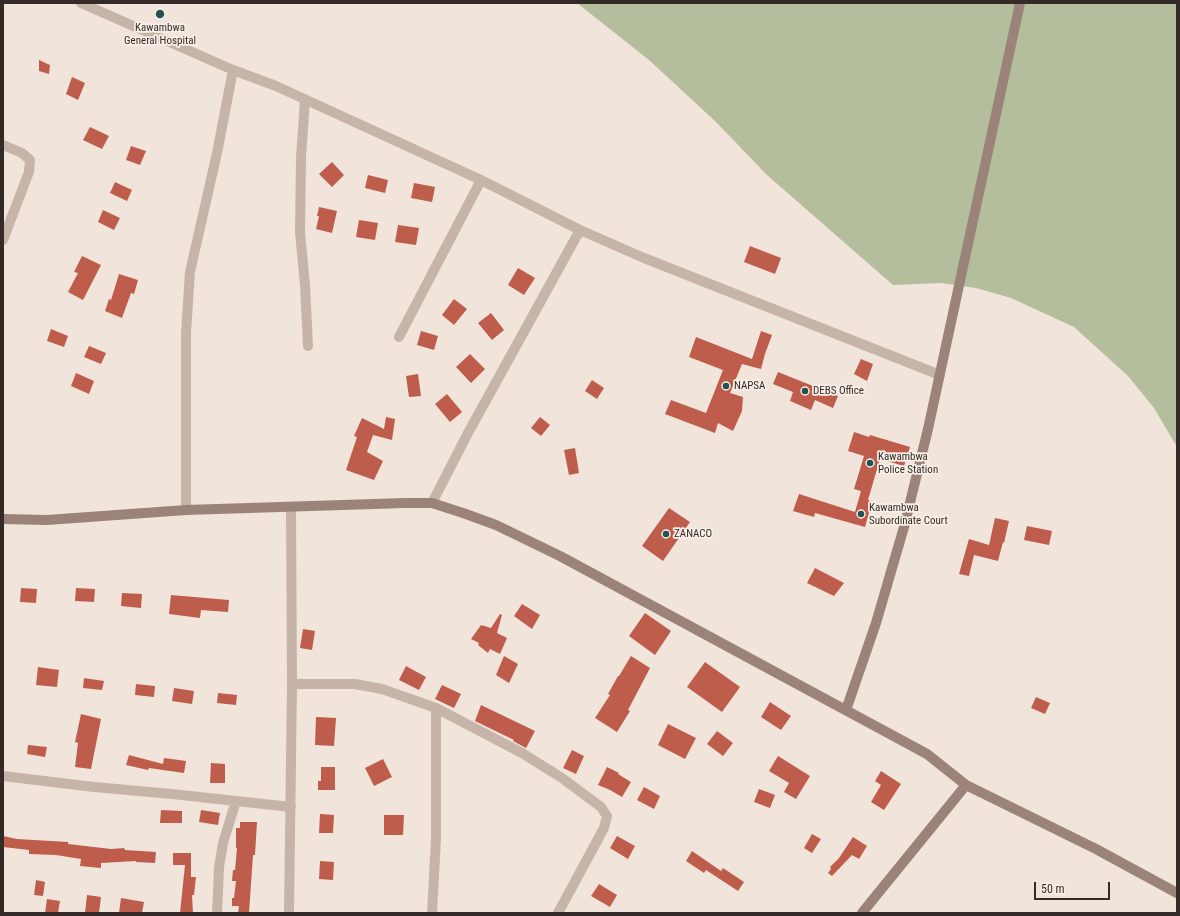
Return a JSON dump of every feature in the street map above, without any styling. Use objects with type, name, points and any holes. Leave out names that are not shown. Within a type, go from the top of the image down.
[{"type":"main road","points":[[846,710],[876,623],[904,527],[940,375],[1020,3]]},
{"type":"main road","points":[[3,519],[47,520],[186,510],[432,503],[464,513],[496,525],[560,556],[927,754],[966,785],[1096,849],[1177,893]]},
{"type":"main road","points":[[862,913],[966,785]]},
{"type":"street","points":[[81,3],[232,70],[276,86],[481,180],[580,230],[644,258],[940,375]]},
{"type":"street","points":[[186,510],[186,333],[190,272],[217,153],[232,70]]},
{"type":"street","points":[[305,100],[301,157],[300,233],[305,285],[308,346]]},
{"type":"street","points":[[3,145],[22,153],[30,160],[29,172],[3,240]]},
{"type":"street","points":[[399,337],[481,180]]},
{"type":"street","points":[[432,503],[468,433],[580,230]]},
{"type":"street","points":[[289,913],[292,684],[291,507]]},
{"type":"street","points":[[292,684],[356,684],[382,689],[436,708],[522,753],[562,778],[601,807],[607,816],[604,828],[558,913]]},
{"type":"street","points":[[432,913],[436,839],[436,708]]},
{"type":"street","points":[[3,776],[291,807]]},
{"type":"street","points":[[217,913],[219,867],[223,843],[236,801]]},
{"type":"green space","points":[[577,3],[1177,3],[1177,447],[1154,408],[1128,376],[1074,327],[1011,298],[976,288],[941,283],[893,285],[767,175],[716,122],[649,60]]},
{"type":"building","points":[[39,60],[50,65],[49,74],[39,71]]},
{"type":"building","points":[[72,77],[85,83],[78,100],[66,94]]},
{"type":"building","points":[[90,127],[109,136],[102,149],[83,140]]},
{"type":"building","points":[[131,146],[146,151],[140,165],[126,160]]},
{"type":"building","points":[[332,162],[344,175],[332,187],[319,174]]},
{"type":"building","points":[[368,175],[388,180],[385,193],[365,188]]},
{"type":"building","points":[[115,182],[132,190],[127,201],[110,193]]},
{"type":"building","points":[[414,183],[435,187],[432,202],[411,198]]},
{"type":"building","points":[[319,207],[337,211],[332,233],[316,229],[319,216],[317,216]]},
{"type":"building","points":[[103,210],[120,218],[114,230],[98,222]]},
{"type":"building","points":[[359,220],[378,223],[375,240],[356,237]]},
{"type":"building","points":[[398,225],[419,228],[416,245],[395,242]]},
{"type":"building","points":[[750,246],[781,258],[775,274],[744,262]]},
{"type":"building","points":[[82,256],[101,265],[83,300],[68,292],[78,273],[74,272]]},
{"type":"building","points":[[518,268],[535,278],[524,295],[508,285]]},
{"type":"building","points":[[119,274],[138,280],[134,294],[131,293],[122,318],[105,311],[109,299],[111,300]]},
{"type":"building","points":[[454,299],[467,309],[454,325],[442,315]]},
{"type":"building","points":[[491,313],[504,330],[492,340],[478,323]]},
{"type":"building","points":[[51,329],[68,336],[64,347],[47,341]]},
{"type":"building","points":[[421,331],[438,336],[434,350],[417,345]]},
{"type":"building","points":[[761,331],[772,335],[761,369],[742,364],[730,393],[743,397],[742,411],[733,431],[718,423],[715,433],[665,414],[671,400],[706,413],[723,370],[689,357],[696,337],[752,359]]},
{"type":"building","points":[[89,346],[106,353],[101,364],[84,357]]},
{"type":"building","points":[[470,354],[485,369],[471,383],[456,367]]},
{"type":"building","points":[[861,359],[873,364],[867,381],[854,374]]},
{"type":"building","points":[[778,372],[838,396],[833,408],[815,400],[811,410],[790,401],[793,392],[773,384]]},
{"type":"building","points":[[76,373],[94,381],[89,394],[71,386]]},
{"type":"building","points":[[418,374],[421,396],[409,397],[406,376]]},
{"type":"building","points":[[592,380],[604,388],[597,399],[585,391]]},
{"type":"building","points":[[447,394],[462,412],[450,422],[435,404]]},
{"type":"building","points":[[386,417],[395,419],[392,440],[373,435],[367,452],[383,461],[374,480],[346,470],[357,437],[354,436],[362,418],[384,429]]},
{"type":"building","points":[[540,417],[550,425],[541,436],[531,428]]},
{"type":"building","points":[[854,432],[869,437],[870,435],[910,447],[904,466],[880,459],[868,500],[872,502],[865,527],[815,513],[814,517],[793,511],[799,494],[855,512],[861,491],[854,489],[864,456],[848,451]]},
{"type":"building","points":[[575,448],[579,473],[569,475],[564,450]]},
{"type":"building","name":"ZANACO","points":[[669,508],[690,522],[663,561],[642,546]]},
{"type":"building","points":[[995,518],[1009,521],[998,561],[974,555],[969,576],[959,574],[969,539],[989,545]]},
{"type":"building","points":[[1027,526],[1052,531],[1049,545],[1024,540]]},
{"type":"building","points":[[815,568],[844,583],[834,596],[807,583]]},
{"type":"building","points":[[21,588],[37,589],[36,603],[20,602]]},
{"type":"building","points":[[76,588],[95,589],[94,602],[75,601]]},
{"type":"building","points":[[122,593],[142,594],[141,608],[121,606]]},
{"type":"building","points":[[171,595],[229,600],[228,612],[201,610],[200,618],[169,614]]},
{"type":"building","points":[[522,604],[540,615],[532,629],[514,616]]},
{"type":"building","points":[[645,613],[671,631],[655,655],[629,636]]},
{"type":"building","points":[[500,614],[502,615],[497,633],[507,638],[500,654],[490,649],[488,653],[478,645],[479,643],[471,639],[481,625],[491,628]]},
{"type":"building","points":[[303,629],[315,631],[312,650],[300,648]]},
{"type":"building","points":[[504,656],[518,664],[509,683],[496,675]]},
{"type":"building","points":[[631,656],[650,668],[628,710],[630,711],[617,732],[595,718],[610,695],[608,694]]},
{"type":"building","points":[[705,662],[740,687],[722,712],[687,687]]},
{"type":"building","points":[[406,666],[426,677],[419,690],[399,680]]},
{"type":"building","points":[[38,667],[59,670],[57,687],[36,685]]},
{"type":"building","points":[[84,678],[104,681],[102,690],[83,688]]},
{"type":"building","points":[[136,684],[155,686],[154,697],[135,695]]},
{"type":"building","points":[[442,685],[461,694],[454,708],[435,699]]},
{"type":"building","points":[[174,688],[194,691],[192,704],[172,701]]},
{"type":"building","points":[[218,693],[237,695],[236,705],[217,703]]},
{"type":"building","points":[[1036,697],[1050,703],[1045,714],[1031,708]]},
{"type":"building","points":[[770,702],[791,716],[781,730],[761,717]]},
{"type":"building","points":[[481,705],[535,731],[526,748],[513,741],[514,740],[475,721]]},
{"type":"building","points":[[81,714],[101,719],[91,769],[75,767],[78,743],[75,742]]},
{"type":"building","points":[[316,717],[336,718],[334,746],[315,745]]},
{"type":"building","points":[[668,724],[696,738],[685,759],[658,745]]},
{"type":"building","points":[[717,731],[733,743],[723,756],[707,744]]},
{"type":"building","points":[[28,745],[47,747],[45,757],[27,754]]},
{"type":"building","points":[[572,750],[584,756],[576,774],[563,768]]},
{"type":"building","points":[[129,755],[163,764],[164,758],[186,761],[184,773],[149,768],[148,770],[126,765]]},
{"type":"building","points":[[778,756],[810,776],[796,799],[784,792],[789,783],[769,771]]},
{"type":"building","points":[[383,759],[392,777],[374,786],[365,768]]},
{"type":"building","points":[[211,763],[225,764],[225,783],[210,783]]},
{"type":"building","points":[[321,767],[335,767],[335,790],[318,790],[318,781],[321,781]]},
{"type":"building","points":[[607,767],[619,773],[618,774],[631,782],[622,797],[598,785]]},
{"type":"building","points":[[881,771],[901,784],[884,810],[871,802],[881,785],[875,781]]},
{"type":"building","points":[[644,787],[660,796],[654,809],[637,800]]},
{"type":"building","points":[[759,789],[775,795],[770,808],[754,802]]},
{"type":"building","points":[[161,810],[182,811],[182,823],[160,823]]},
{"type":"building","points":[[201,810],[220,813],[218,825],[199,822]]},
{"type":"building","points":[[320,814],[334,815],[333,833],[319,833]]},
{"type":"building","points":[[384,815],[404,815],[403,835],[384,835]]},
{"type":"building","points":[[240,822],[257,822],[249,913],[238,913],[239,906],[232,906],[232,898],[234,898],[236,881],[232,881],[233,870],[235,870],[237,848],[236,828],[240,828]]},
{"type":"building","points":[[812,834],[821,839],[812,853],[804,848]]},
{"type":"building","points":[[3,836],[17,839],[68,842],[68,844],[111,849],[124,848],[125,850],[156,852],[155,863],[136,861],[101,863],[101,868],[80,866],[81,859],[56,855],[29,854],[29,850],[3,847]]},
{"type":"building","points":[[617,836],[635,846],[628,859],[610,848]]},
{"type":"building","points":[[853,837],[867,846],[859,859],[852,855],[832,876],[828,873],[831,869],[830,867],[839,858]]},
{"type":"building","points":[[692,851],[721,871],[723,868],[744,882],[738,891],[706,870],[704,873],[686,861]]},
{"type":"building","points":[[173,853],[191,853],[191,877],[196,877],[194,895],[192,895],[193,913],[180,913],[185,865],[173,865]]},
{"type":"building","points":[[320,861],[334,862],[333,880],[319,879]]},
{"type":"building","points":[[36,880],[45,882],[43,896],[34,895]]},
{"type":"building","points":[[599,884],[617,895],[610,907],[591,896]]},
{"type":"building","points":[[87,895],[101,897],[99,913],[85,913]]},
{"type":"building","points":[[121,898],[144,902],[142,913],[119,913]]},
{"type":"building","points":[[47,899],[60,901],[58,913],[45,913]]},
{"type":"place","name":"Kawambwa General Hospital","points":[[160,14]]},
{"type":"place","name":"NAPSA","points":[[726,386]]},
{"type":"place","name":"DEBS Office","points":[[805,391]]},
{"type":"place","name":"Kawambwa Police Station","points":[[870,463]]},
{"type":"place","name":"Kawambwa Subordinate Court","points":[[861,514]]},
{"type":"place","name":"ZANACO","points":[[666,534]]}]
